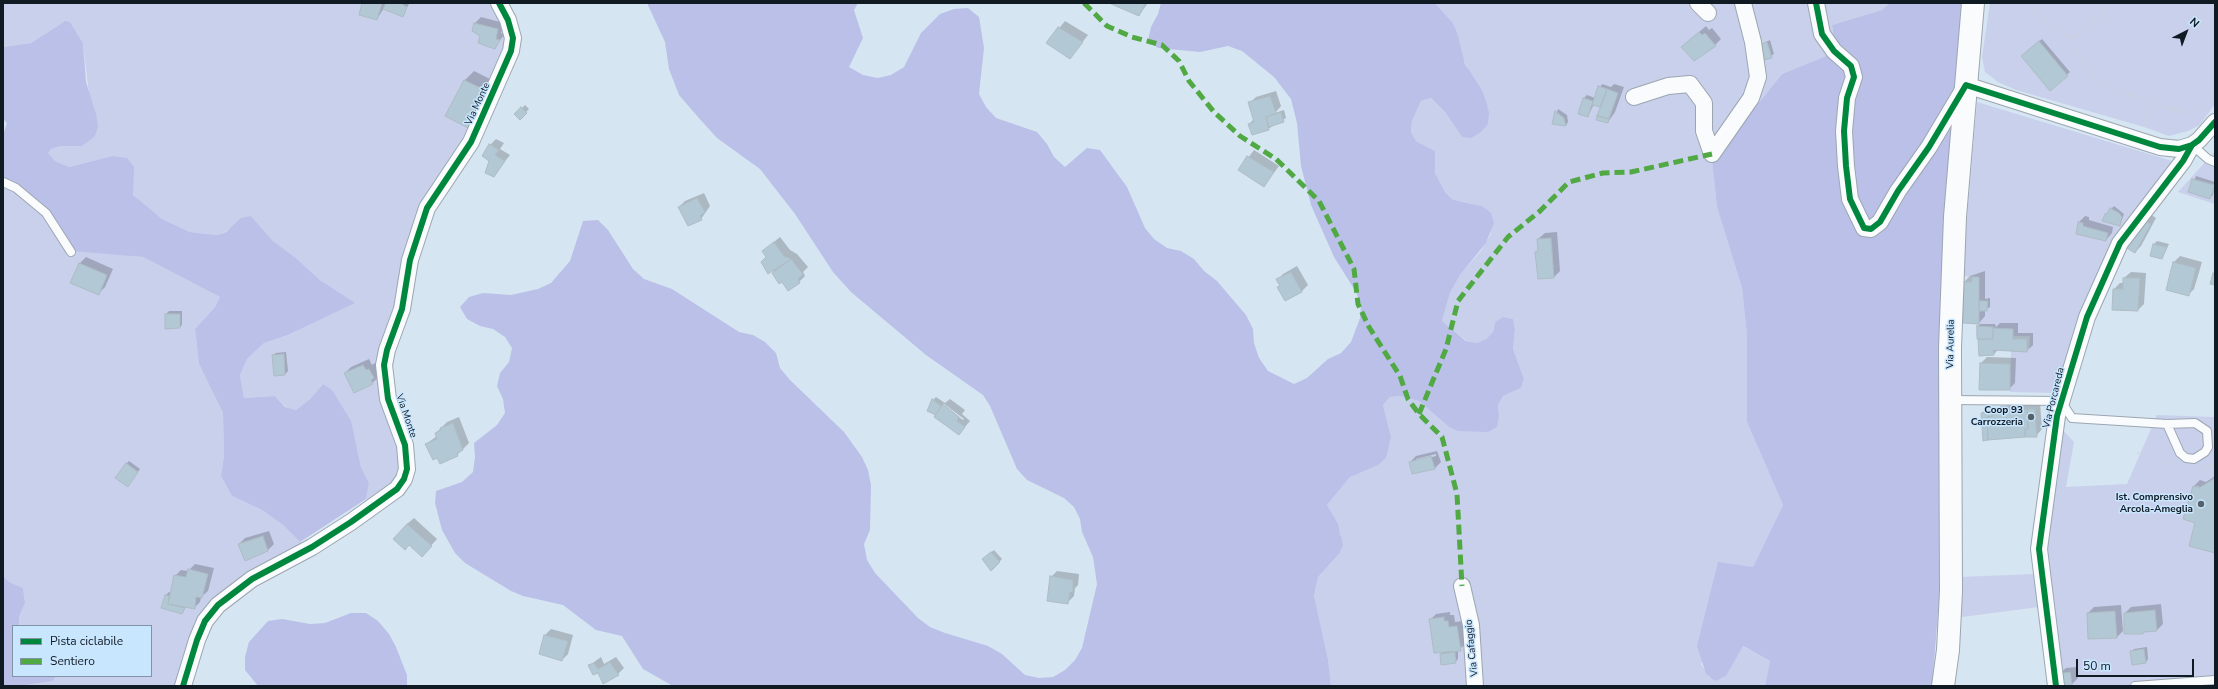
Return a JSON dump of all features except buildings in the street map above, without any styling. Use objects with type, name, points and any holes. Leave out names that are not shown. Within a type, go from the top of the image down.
[{"type":"main road","name":"Via Aurelia","points":[[1943,686],[1948,650],[1951,591],[1950,348],[1955,217],[1973,3]]},
{"type":"street","name":"Via Monte","points":[[183,686],[197,640],[205,621],[218,606],[252,579],[312,548],[351,522],[397,490],[404,479],[406,469],[405,445],[388,400],[384,365],[387,350],[402,309],[410,260],[427,208],[471,142],[511,51],[513,38],[508,20],[499,3]]},
{"type":"street","points":[[1634,97],[1668,86],[1690,84],[1704,103],[1704,130],[1712,154],[1751,98],[1758,77],[1753,42],[1743,3]]},
{"type":"street","points":[[1816,3],[1822,34],[1834,51],[1851,66],[1854,77],[1846,105],[1844,131],[1846,166],[1850,199],[1864,228],[1871,229],[1880,222],[1898,191],[1929,147],[1966,85],[2160,147],[2179,148],[2192,145]]},
{"type":"street","name":"Via Porcareda","points":[[2056,686],[2039,549],[2057,416],[2087,317],[2120,243],[2183,161],[2192,145],[2199,140],[2215,122]]},
{"type":"street","name":"Via Cafaggio","points":[[1462,586],[1471,625],[1475,686]]},
{"type":"lane","points":[[2192,145],[2208,160],[2215,162]]},
{"type":"lane","points":[[3,182],[16,188],[46,213],[71,252]]},
{"type":"lane","points":[[1950,400],[2062,401],[2072,418],[2167,424],[2195,423],[2208,432],[2209,443],[2205,452],[2194,459],[2186,458],[2180,453],[2167,424]]},
{"type":"lane","points":[[2135,686],[2215,680]]},
{"type":"path","points":[[2029,3],[2049,27],[2073,38],[2083,62],[2106,88],[2186,113],[2201,108],[2215,90]]},
{"type":"path","points":[[2073,38],[2098,19],[2110,3]]},
{"type":"path","points":[[2189,3],[2215,34]]},
{"type":"path","points":[[2143,130],[2151,102]]},
{"type":"shaded area","points":[[3,3],[497,3],[511,38],[466,139],[422,206],[387,350],[406,469],[373,506],[366,499],[369,483],[361,467],[357,448],[323,384],[310,399],[296,410],[286,407],[275,396],[244,398],[240,375],[247,359],[264,343],[288,335],[354,303],[320,280],[296,258],[273,241],[251,216],[221,234],[216,235],[190,232],[162,219],[136,199],[112,156],[69,167],[55,161],[48,153],[51,149],[61,146],[82,146],[89,93],[83,43],[70,22],[60,24],[31,43],[3,47]]},
{"type":"shaded area","points":[[647,3],[858,3],[854,10],[863,38],[849,67],[863,75],[878,78],[891,75],[904,67],[921,33],[940,14],[954,9],[968,8],[979,17],[984,48],[979,94],[986,107],[996,118],[1037,132],[1047,144],[1054,157],[1065,167],[1087,148],[1100,150],[1127,187],[1145,228],[1154,239],[1167,248],[1181,251],[1194,259],[1204,271],[1217,281],[1246,315],[1253,329],[1254,343],[1259,358],[1268,371],[1294,384],[1307,378],[1328,359],[1341,353],[1351,342],[1360,318],[1361,305],[1356,292],[1334,257],[1311,205],[1301,166],[1297,123],[1291,99],[1274,77],[1242,51],[1228,46],[1200,52],[1158,48],[1148,40],[1151,27],[1158,14],[1161,3],[1435,3],[1453,23],[1457,32],[1465,64],[1482,90],[1486,101],[1489,112],[1488,124],[1481,132],[1471,138],[1462,137],[1445,112],[1431,98],[1421,101],[1412,121],[1411,132],[1416,141],[1435,151],[1435,173],[1445,192],[1452,199],[1482,206],[1491,213],[1494,223],[1486,243],[1460,275],[1450,293],[1442,321],[1466,341],[1477,343],[1486,339],[1493,332],[1495,322],[1503,317],[1513,319],[1515,329],[1513,349],[1524,379],[1521,388],[1503,396],[1498,405],[1499,416],[1497,427],[1488,432],[1458,431],[1449,427],[1419,401],[1400,396],[1390,397],[1383,405],[1391,437],[1386,458],[1378,465],[1350,477],[1327,505],[1338,524],[1343,545],[1339,554],[1318,577],[1314,596],[1328,659],[1331,686],[673,686],[643,669],[622,636],[596,630],[563,605],[523,596],[511,591],[465,563],[455,553],[442,530],[435,503],[436,491],[462,482],[473,472],[475,457],[474,443],[497,425],[505,413],[503,399],[497,386],[500,373],[509,362],[512,348],[505,337],[493,329],[480,326],[467,319],[460,307],[469,297],[483,293],[511,295],[538,289],[551,283],[570,261],[583,221],[598,220],[608,230],[633,269],[644,279],[672,289],[739,332],[753,335],[765,342],[776,353],[780,368],[790,380],[844,432],[862,457],[868,470],[871,485],[870,530],[864,544],[867,560],[875,573],[918,618],[930,627],[945,633],[988,646],[1002,654],[1025,675],[1039,678],[1053,677],[1065,670],[1075,660],[1082,648],[1097,584],[1093,557],[1082,532],[1080,519],[1074,507],[1064,498],[1027,480],[1017,469],[990,406],[983,395],[926,355],[851,292],[833,272],[795,214],[760,169],[717,138],[679,95],[669,69],[665,42]]},
{"type":"shaded area","points":[[1435,3],[1889,3],[1882,10],[1832,25],[1836,52],[1782,74],[1712,161],[1717,207],[1742,288],[1747,335],[1747,422],[1783,505],[1753,567],[1701,664],[1709,677],[1726,676],[1742,646],[1770,661],[1765,686],[1331,686],[1328,659],[1314,597],[1318,577],[1339,554],[1341,534],[1327,505],[1350,477],[1359,472],[1391,437],[1383,405],[1390,397],[1400,396],[1419,401],[1449,427],[1499,416],[1498,405],[1503,396],[1521,388],[1524,379],[1513,349],[1515,329],[1513,319],[1503,317],[1495,322],[1493,332],[1486,339],[1477,343],[1467,341],[1442,321],[1450,293],[1460,275],[1481,251],[1491,234],[1482,206],[1452,199],[1445,192],[1435,173],[1435,151],[1416,141],[1411,132],[1412,121],[1421,101],[1431,98],[1445,112],[1462,137],[1489,112],[1482,90],[1470,73],[1461,54],[1457,32],[1453,23]]},
{"type":"shaded area","points":[[1889,3],[1964,3],[1941,397],[1939,600],[1932,686],[1765,686],[1770,661],[1743,646],[1726,676],[1715,681],[1706,674],[1697,646],[1718,562],[1753,567],[1783,505],[1747,422],[1747,335],[1742,288],[1717,207],[1712,161],[1782,74],[1836,52],[1832,25],[1882,10]]},
{"type":"shaded area","points":[[1990,3],[2215,3],[2215,104],[2200,125],[2188,131],[2169,136],[2144,127],[2016,90],[1998,82],[1985,72],[1982,57]]},
{"type":"shaded area","points":[[65,21],[70,22],[83,43],[86,82],[96,114],[98,126],[95,136],[82,146],[61,146],[51,149],[48,153],[55,161],[69,167],[112,156],[127,158],[134,167],[133,195],[162,219],[190,232],[216,235],[221,234],[226,232],[241,218],[251,216],[273,241],[296,258],[320,280],[355,303],[288,335],[264,343],[247,359],[240,375],[244,398],[275,396],[285,407],[296,410],[310,399],[323,384],[332,390],[351,421],[361,467],[369,483],[366,499],[300,542],[283,525],[262,510],[232,496],[221,476],[224,455],[223,413],[199,364],[195,329],[215,307],[220,297],[143,257],[72,251],[47,212],[3,180],[3,135],[7,123],[3,119],[3,47],[31,43]]},
{"type":"shaded area","points":[[1977,102],[2172,161],[2125,227],[2074,336],[2055,393],[2010,392],[2011,351],[2029,350],[2030,336],[1976,336],[1977,277],[1962,276]]},
{"type":"shaded area","points":[[2215,151],[2215,204],[2178,192],[2208,159]]},
{"type":"shaded area","points":[[3,180],[109,253],[143,257],[220,297],[215,307],[195,329],[199,364],[223,413],[224,455],[221,476],[232,496],[262,510],[283,525],[300,542],[312,547],[218,605],[183,686],[19,686],[53,681],[55,677],[152,677],[152,625],[19,625],[19,617],[25,603],[23,588],[9,582],[3,576]]},
{"type":"shaded area","points":[[2157,415],[2215,417],[2215,686],[2063,686],[2072,685],[2071,673],[2058,674],[2042,548],[2060,427],[2074,442],[2066,487],[2127,484]]},
{"type":"shaded area","points":[[2034,574],[2039,607],[1962,617],[1960,577]]},
{"type":"shaded area","points":[[3,576],[9,582],[23,588],[25,603],[19,617],[19,625],[12,625],[12,677],[55,677],[53,681],[19,686],[3,686]]},
{"type":"shaded area","points":[[351,613],[366,613],[378,621],[389,634],[407,675],[407,686],[258,686],[245,670],[245,657],[249,642],[268,621],[282,619],[310,624],[325,623]]},
{"type":"marked path","points":[[1084,3],[1107,26],[1132,37],[1162,45],[1179,61],[1189,81],[1214,112],[1240,136],[1276,159],[1319,201],[1354,269],[1358,304],[1369,327],[1400,376],[1408,399],[1419,414],[1442,437],[1457,494],[1462,586]]},
{"type":"marked path","points":[[1419,414],[1446,349],[1458,301],[1508,237],[1540,211],[1569,182],[1603,173],[1631,172],[1712,154]]},
{"type":"cycle path","points":[[183,686],[197,640],[205,621],[218,605],[252,579],[312,547],[351,522],[397,489],[404,479],[407,469],[405,445],[388,399],[384,365],[387,350],[402,309],[410,260],[427,208],[471,142],[511,51],[513,38],[508,20],[499,3]]},
{"type":"cycle path","points":[[1816,3],[1822,34],[1834,51],[1851,66],[1854,77],[1847,98],[1844,131],[1846,166],[1850,199],[1864,228],[1871,229],[1880,222],[1898,191],[1929,147],[1966,85],[2160,147],[2179,149],[2192,145],[2199,140],[2215,122]]},
{"type":"cycle path","points":[[2056,686],[2039,549],[2057,416],[2087,317],[2120,243],[2183,161],[2192,145]]},
{"type":"place","name":"Coop 93 Carrozzeria","points":[[2031,417]]},
{"type":"place","name":"Ist. Comprensivo Arcola-Ameglia","points":[[2201,504]]}]
